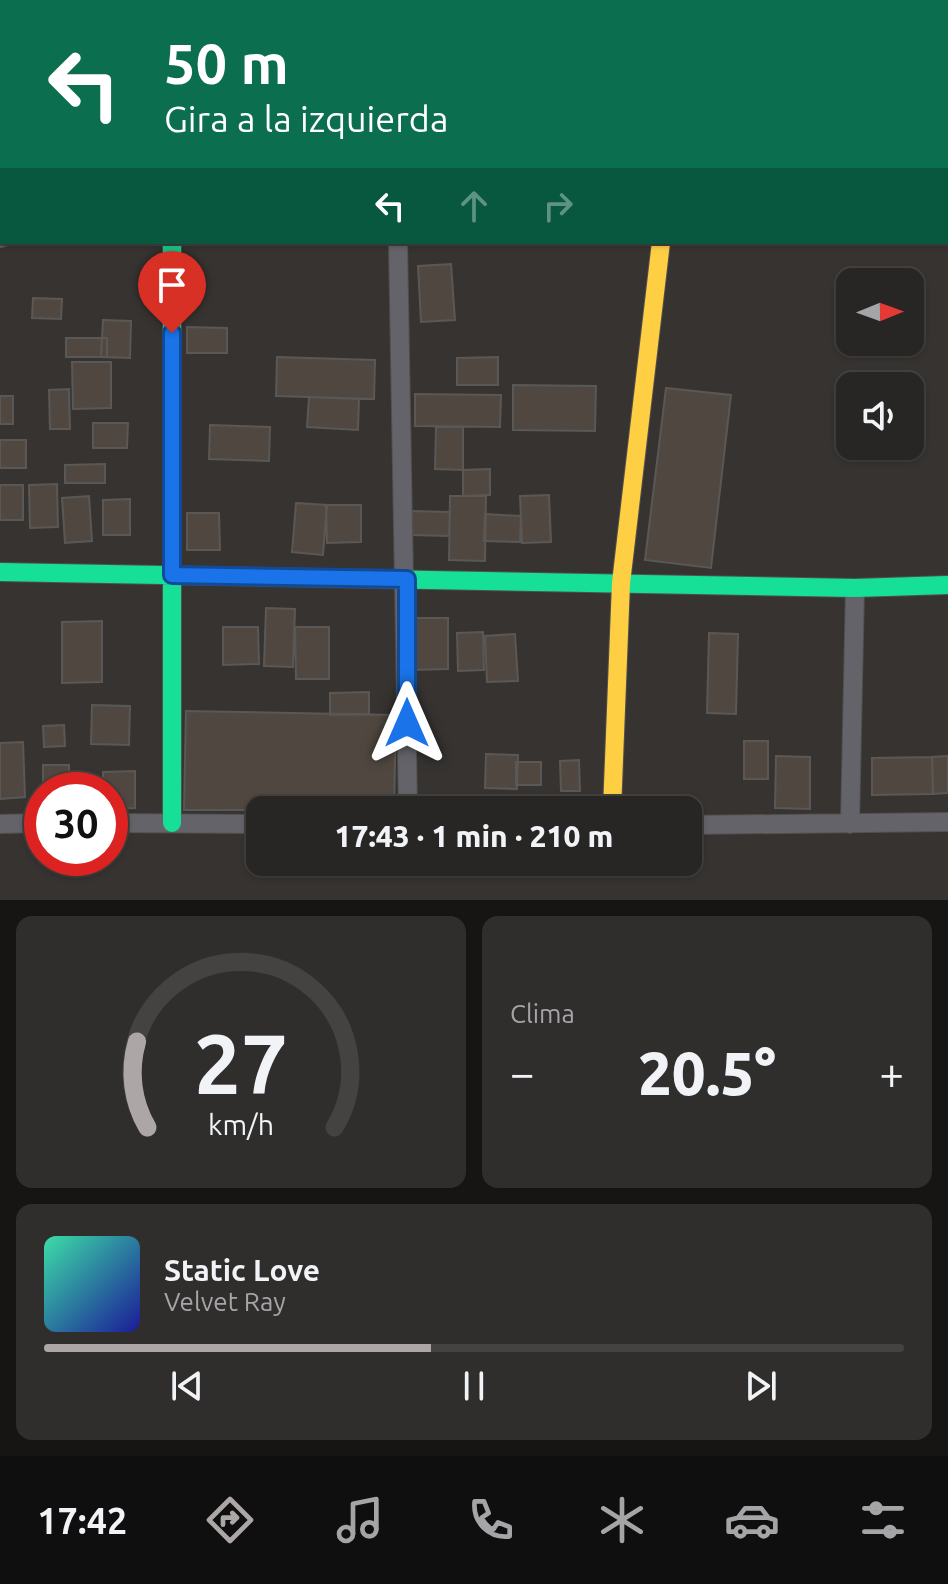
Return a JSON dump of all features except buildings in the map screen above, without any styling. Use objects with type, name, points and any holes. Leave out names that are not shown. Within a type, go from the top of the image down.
[{"type":"street","points":[[172,244],[172,823]]},
{"type":"street","points":[[398,244],[407,579],[408,796]]},
{"type":"street","points":[[613,796],[621,583],[661,244]]},
{"type":"street","points":[[0,572],[855,588],[948,585]]},
{"type":"street","points":[[850,824],[855,588]]},
{"type":"street","points":[[702,825],[948,822]]},
{"type":"street","points":[[0,824],[24,823]]},
{"type":"street","points":[[128,823],[246,824]]},
{"type":"traffic: fast","points":[[172,244],[172,823]]},
{"type":"traffic: fast","points":[[0,572],[855,588],[948,585]]},
{"type":"traffic: slow","points":[[613,796],[621,583],[661,244]]},
{"type":"route","points":[[172,333],[172,575],[407,579],[407,723]]}]
